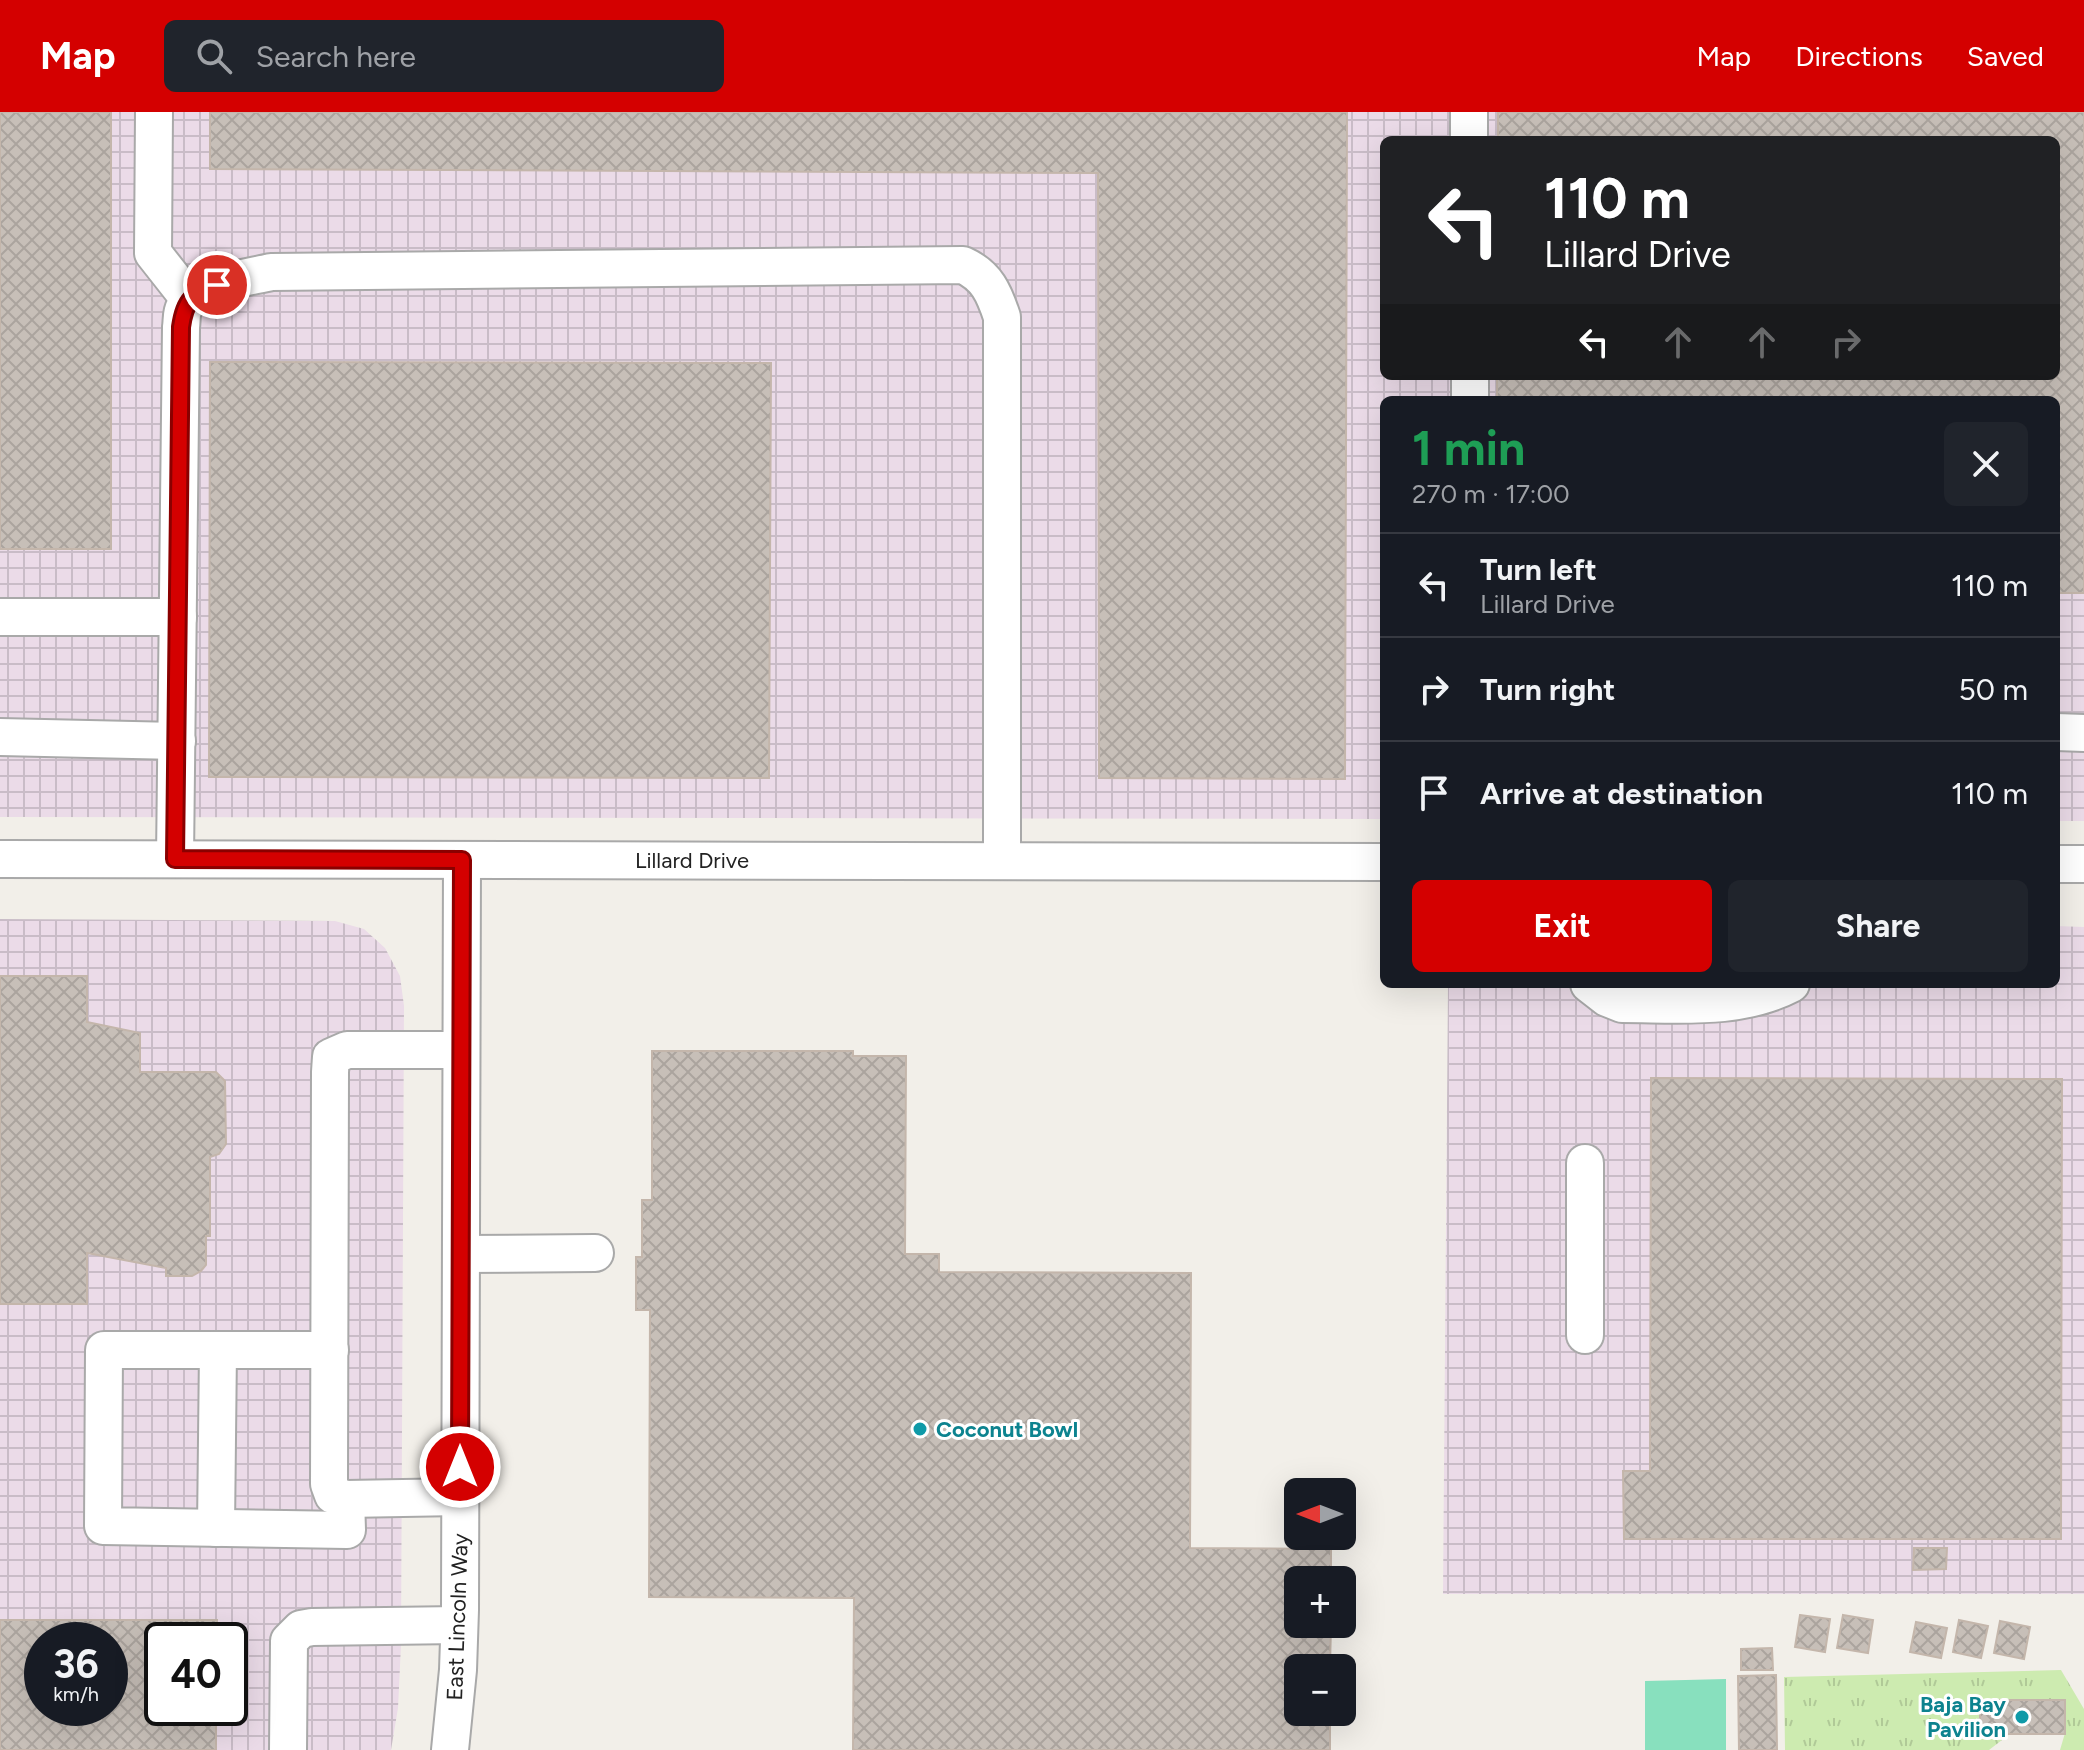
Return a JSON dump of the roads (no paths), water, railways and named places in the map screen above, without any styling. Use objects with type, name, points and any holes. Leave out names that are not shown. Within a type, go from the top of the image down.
[{"type":"street","points":[[154,112],[153,253],[190,300]]},
{"type":"street","points":[[1469,112],[1469,136]]},
{"type":"street","points":[[175,859],[181,327],[184,307],[195,294],[217,285],[271,272],[963,265],[977,272],[994,291],[1002,317],[1004,345],[1002,861]]},
{"type":"street","points":[[0,617],[178,617]]},
{"type":"street","points":[[2060,732],[2084,733]]},
{"type":"street","points":[[0,737],[177,741]]},
{"type":"street","name":"Lillard Drive","points":[[0,859],[1380,862]]},
{"type":"street","name":"East Lincoln Way","points":[[450,1750],[459,1625],[462,860]]},
{"type":"street","points":[[2060,864],[2084,864]]},
{"type":"street","points":[[1594,988],[1622,1004],[1730,1004],[1772,994],[1783,988]]},
{"type":"street","points":[[460,1497],[346,1499],[333,1495],[329,1484],[331,1057],[347,1050],[461,1050]]},
{"type":"street","points":[[1585,1163],[1585,1335]]},
{"type":"street","points":[[461,1254],[595,1253]]},
{"type":"street","points":[[330,1350],[104,1350],[103,1526],[347,1530],[346,1499]]},
{"type":"street","points":[[216,1528],[218,1350]]},
{"type":"street","points":[[288,1750],[289,1641],[301,1629],[459,1625]]},
{"type":"place","name":"Coconut Bowl","points":[[920,1429]]},
{"type":"place","name":"Baja Bay Pavilion","points":[[2022,1717]]}]
